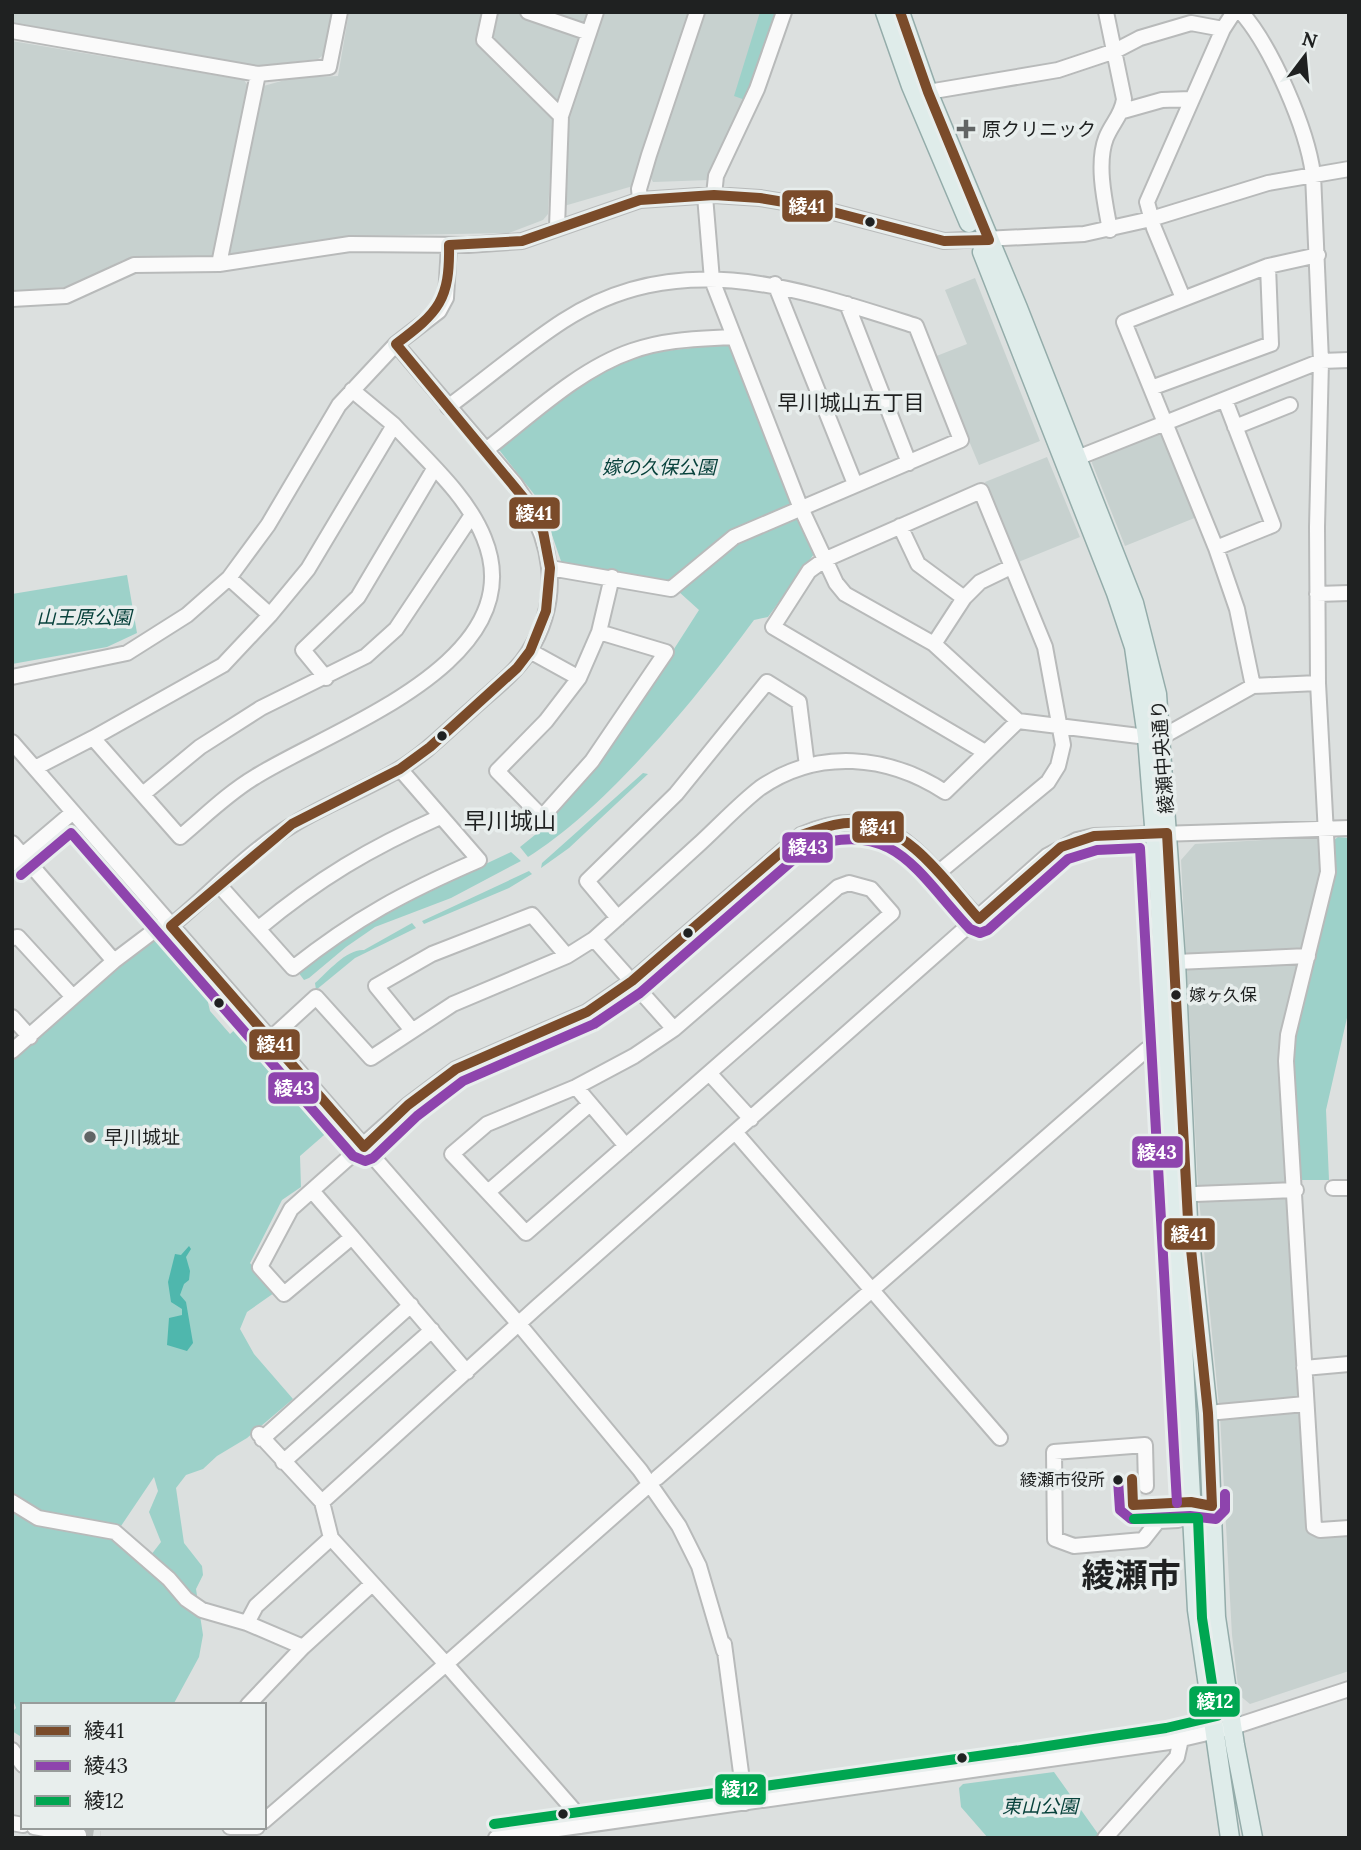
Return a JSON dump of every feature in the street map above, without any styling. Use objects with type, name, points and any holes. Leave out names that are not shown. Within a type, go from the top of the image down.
[{"type":"main road","name":"綾瀬中央通り","points":[[885,12],[911,86],[983,241]]},
{"type":"main road","name":"綾瀬中央通り","points":[[900,12],[983,241],[1134,603],[1157,694],[1155,737],[1166,1041],[1197,1611],[1230,1838]]},
{"type":"main road","name":"綾瀬中央通り","points":[[1160,833],[1176,962],[1188,1220],[1208,1413],[1214,1595],[1221,1661],[1253,1838]]},
{"type":"street","points":[[12,31],[258,74],[330,67],[340,12]]},
{"type":"street","points":[[490,12],[484,40],[561,117]]},
{"type":"street","points":[[528,12],[589,33]]},
{"type":"street","points":[[557,227],[561,117],[596,12]]},
{"type":"street","points":[[640,200],[639,189],[649,155],[696,12]]},
{"type":"street","points":[[784,12],[757,89],[709,196],[712,280],[800,506],[824,560],[845,594],[934,644],[1018,721],[1155,737],[1253,686],[1318,683]]},
{"type":"street","points":[[1106,12],[1124,87],[1123,111],[1105,139],[1103,153],[1105,202],[1110,230]]},
{"type":"street","points":[[1183,298],[1151,219],[1147,202],[1223,29],[1234,12]]},
{"type":"street","points":[[1241,12],[1275,66],[1309,146],[1313,174],[1321,361],[1318,683],[1328,828],[1328,872],[1286,1048],[1314,1527],[1320,1530],[1349,1528]]},
{"type":"street","points":[[928,92],[1058,71],[1115,51],[1140,38],[1191,23],[1223,29]]},
{"type":"street","points":[[219,264],[258,74]]},
{"type":"street","points":[[1123,111],[1162,100],[1191,99]]},
{"type":"street","points":[[12,299],[66,296],[134,265],[219,264],[350,244],[449,246],[522,241],[640,200],[709,196],[760,198],[814,207],[944,241],[983,241],[1110,230],[1223,195],[1313,174],[1349,169]]},
{"type":"street","points":[[12,677],[127,653],[187,615],[229,579],[268,525],[318,438],[352,390],[396,344],[439,311],[446,298],[449,246]]},
{"type":"street","points":[[1253,686],[1237,609],[1216,548],[1124,322],[1268,266],[1318,255]]},
{"type":"street","points":[[1152,391],[1271,344],[1268,266]]},
{"type":"street","points":[[448,407],[564,320],[626,290],[659,282],[712,280],[775,284],[916,326],[961,440],[800,506],[734,537],[671,589],[550,568]]},
{"type":"street","points":[[775,284],[855,484]]},
{"type":"street","points":[[847,304],[909,463]]},
{"type":"street","points":[[486,450],[587,374],[631,351],[678,340],[733,337]]},
{"type":"street","points":[[12,1051],[114,961],[219,886],[292,824],[400,769],[430,747],[517,668],[530,651],[546,611],[550,568],[542,531],[532,508],[396,344]]},
{"type":"street","points":[[1066,445],[1165,420],[1225,400],[1321,361],[1349,360]]},
{"type":"street","points":[[93,738],[180,837],[253,778],[364,722],[418,685],[465,645],[483,615],[490,587],[490,563],[485,539],[472,515],[434,469],[394,425],[352,390]]},
{"type":"street","points":[[1216,548],[1273,525],[1225,400]]},
{"type":"street","points":[[1235,427],[1290,405]]},
{"type":"street","points":[[35,768],[223,665],[308,569],[394,425]]},
{"type":"street","points":[[326,678],[303,650],[358,597],[434,469]]},
{"type":"street","points":[[938,873],[1048,782],[1058,766],[1063,745],[1045,647],[981,491],[824,560],[809,571],[773,627],[985,752]]},
{"type":"street","points":[[143,794],[200,747],[251,715],[366,656],[396,629],[472,515]]},
{"type":"street","points":[[900,526],[918,564],[964,598]]},
{"type":"street","points":[[934,644],[964,598],[980,582],[1011,567]]},
{"type":"street","points":[[599,632],[666,652],[592,761],[542,817],[497,771],[546,721],[579,678],[599,632],[612,578]]},
{"type":"street","points":[[229,579],[270,615]]},
{"type":"street","points":[[1317,594],[1349,593]]},
{"type":"street","points":[[530,651],[579,678]]},
{"type":"street","points":[[618,918],[587,881],[676,794],[766,682],[799,702],[807,766]]},
{"type":"street","points":[[269,1040],[316,998],[371,1058],[411,1029],[453,1004],[567,956],[594,939],[760,789],[807,766],[860,760],[922,777],[945,792],[1018,721]]},
{"type":"street","points":[[12,742],[165,927],[364,1147],[584,1401],[617,1433],[684,1519],[706,1562],[719,1604],[745,1804]]},
{"type":"street","points":[[219,886],[293,968],[363,916],[404,893],[479,860],[400,769]]},
{"type":"street","points":[[18,860],[72,813]]},
{"type":"street","points":[[259,928],[308,888],[346,864],[387,841],[440,817]]},
{"type":"street","points":[[352,1237],[284,1294],[260,1267],[290,1209],[313,1192],[408,1105],[456,1069],[587,1012],[632,981],[801,835],[819,827],[853,822],[886,828],[915,848],[979,919]]},
{"type":"street","points":[[322,1502],[518,1324],[1061,847],[1094,836],[1349,828]]},
{"type":"street","points":[[12,843],[18,860],[114,961]]},
{"type":"street","points":[[849,883],[871,889],[891,913],[526,1233],[452,1154],[488,1124],[576,1087],[635,1056],[674,1030],[838,887],[849,883]]},
{"type":"street","points":[[411,1029],[376,986],[432,954],[532,915],[567,956]]},
{"type":"street","points":[[12,938],[18,937],[74,997]]},
{"type":"street","points":[[594,939],[674,1030]]},
{"type":"street","points":[[1176,962],[1308,956]]},
{"type":"street","points":[[12,1017],[30,1037]]},
{"type":"street","points":[[266,1819],[1146,1050],[1166,1041]]},
{"type":"street","points":[[710,1074],[751,1119]]},
{"type":"street","points":[[576,1087],[626,1146]]},
{"type":"street","points":[[488,1192],[590,1104]]},
{"type":"street","points":[[735,1132],[1000,1438]]},
{"type":"street","points":[[1334,1188],[1349,1188]]},
{"type":"street","points":[[1195,1194],[1296,1190]]},
{"type":"street","points":[[313,1192],[467,1372]]},
{"type":"street","points":[[411,1305],[260,1436],[322,1502],[331,1538],[572,1808],[580,1826]]},
{"type":"street","points":[[283,1462],[432,1330]]},
{"type":"street","points":[[1304,1368],[1349,1364]]},
{"type":"street","points":[[1208,1413],[1305,1404]]},
{"type":"street","points":[[1146,1486],[1145,1445],[1054,1452],[1055,1539],[1074,1546],[1143,1540],[1158,1521],[1178,1520]]},
{"type":"street","points":[[12,1502],[38,1518],[115,1532],[169,1579],[186,1599],[202,1610],[247,1623],[303,1647]]},
{"type":"street","points":[[247,1623],[256,1606],[331,1538]]},
{"type":"street","points":[[250,1703],[303,1647],[372,1584]]},
{"type":"street","points":[[496,1838],[1175,1740],[1233,1727],[1349,1689]]},
{"type":"street","points":[[1105,1838],[1177,1757],[1175,1740]]},
{"type":"street","points":[[12,1773],[18,1758]]},
{"type":"street","points":[[37,1831],[58,1829],[79,1835]]},
{"type":"shaded area","points":[[12,12],[332,12],[325,54],[318,59],[257,66],[12,23]]},
{"type":"shaded area","points":[[349,12],[487,12],[479,43],[553,114],[548,214],[543,220],[509,233],[349,236],[226,255],[260,87],[292,78],[338,76]]},
{"type":"shaded area","points":[[495,12],[775,12],[753,87],[710,180],[653,182],[648,173],[633,186],[564,206],[567,112],[488,41]]},
{"type":"shaded area","points":[[12,41],[244,80],[250,89],[217,251],[212,256],[123,260],[72,286],[12,293]]},
{"type":"shaded area","points":[[975,278],[1040,441],[979,465],[934,357],[967,344],[945,290]]},
{"type":"shaded area","points":[[1159,432],[1164,434],[1197,517],[1125,546],[1092,463],[1093,457]]},
{"type":"shaded area","points":[[1047,457],[1080,537],[1016,563],[985,482]]},
{"type":"shaded area","points":[[1314,837],[1322,841],[1322,860],[1283,1039],[1314,1527],[1349,1528],[1349,1671],[1250,1704],[1239,1695],[1232,1635],[1220,1416],[1198,1189],[1181,860],[1195,844]]},
{"type":"green space","points":[[760,12],[775,12],[775,15],[748,101],[734,96]]},
{"type":"green space","name":"嫁の久保公園","points":[[729,345],[793,500],[791,505],[814,554],[768,617],[754,620],[679,715],[620,780],[558,836],[528,857],[520,847],[546,826],[615,741],[699,610],[678,591],[562,564],[541,503],[500,451],[499,446],[575,387],[607,368],[649,354]]},
{"type":"green space","name":"山王原公園","points":[[127,575],[137,633],[107,647],[12,664],[12,594]]},
{"type":"green space","points":[[643,773],[648,774],[569,848],[541,868],[542,863]]},
{"type":"green space","points":[[1338,837],[1349,838],[1349,1009],[1326,1110],[1329,1180],[1297,1180],[1290,1061],[1331,842]]},
{"type":"green space","points":[[511,852],[521,861],[451,898],[375,927],[309,978],[304,980],[298,972],[381,913]]},
{"type":"green space","points":[[529,871],[532,874],[509,888],[424,924],[422,921]]},
{"type":"green space","points":[[412,923],[416,928],[355,958],[316,990],[315,983],[344,957],[364,950]]},
{"type":"green space","points":[[160,933],[199,977],[193,982],[207,998],[210,1011],[230,1034],[237,1028],[248,1034],[331,1129],[300,1156],[301,1187],[282,1200],[250,1263],[274,1293],[247,1312],[240,1329],[254,1354],[293,1399],[247,1438],[217,1456],[203,1469],[186,1475],[176,1488],[184,1543],[202,1566],[203,1575],[196,1589],[203,1635],[199,1657],[174,1703],[21,1703],[21,1737],[12,1731],[12,1712],[16,1708],[12,1697],[12,1514],[44,1514],[12,1497],[12,1059]],"holes":[[[154,1477],[158,1491],[149,1512],[161,1542],[144,1564],[119,1529]]]},
{"type":"green space","name":"東山公園","points":[[1054,1772],[1101,1838],[988,1838],[961,1807],[959,1788],[963,1784]]},
{"type":"water","points":[[189,1246],[191,1249],[186,1257],[190,1271],[189,1280],[184,1284],[180,1295],[186,1302],[193,1343],[187,1351],[167,1345],[169,1318],[182,1315],[182,1309],[171,1302],[168,1282],[175,1254],[181,1255]]},
{"type":"tunnel","points":[[79,1835],[100,1838]]},
{"type":"transit line","name":"綾41","points":[[900,12],[928,92],[989,240],[944,241],[814,207],[760,198],[714,195],[640,200],[522,241],[449,245],[447,279],[439,303],[423,323],[396,344],[532,508],[543,531],[550,568],[546,611],[530,651],[517,668],[430,747],[400,769],[292,824],[171,926],[364,1147],[408,1105],[456,1069],[587,1012],[632,981],[801,835],[844,823],[878,827],[895,835],[926,859],[979,919],[1061,847],[1094,836],[1167,833],[1188,1220],[1208,1413],[1212,1506],[1191,1502],[1133,1505],[1132,1479]]},
{"type":"transit line","name":"綾43","points":[[21,875],[71,833],[353,1156],[365,1161],[373,1158],[417,1116],[463,1081],[594,1024],[640,993],[808,847],[838,840],[863,840],[884,845],[902,856],[970,929],[980,933],[988,930],[1068,859],[1097,850],[1140,848],[1177,1503]]},
{"type":"transit line","name":"綾43","points":[[1118,1480],[1120,1510],[1131,1519],[1190,1516],[1216,1519],[1225,1510],[1225,1494]]},
{"type":"transit line","name":"綾12","points":[[494,1824],[1028,1749],[1166,1728],[1217,1716],[1202,1618],[1198,1518],[1134,1519]]},
{"type":"place","name":"原クリニック","points":[[966,129]]},
{"type":"place","name":"嫁ヶ久保","points":[[1176,995]]},
{"type":"place","name":"早川城址","points":[[90,1137]]},
{"type":"place","name":"綾瀬市役所","points":[[1118,1480]]},
{"type":"district","name":"早川城山五丁目","points":[[851,402]]},
{"type":"district","name":"早川城山","points":[[510,820]]},
{"type":"district","name":"綾瀬市","points":[[1131,1575]]}]
